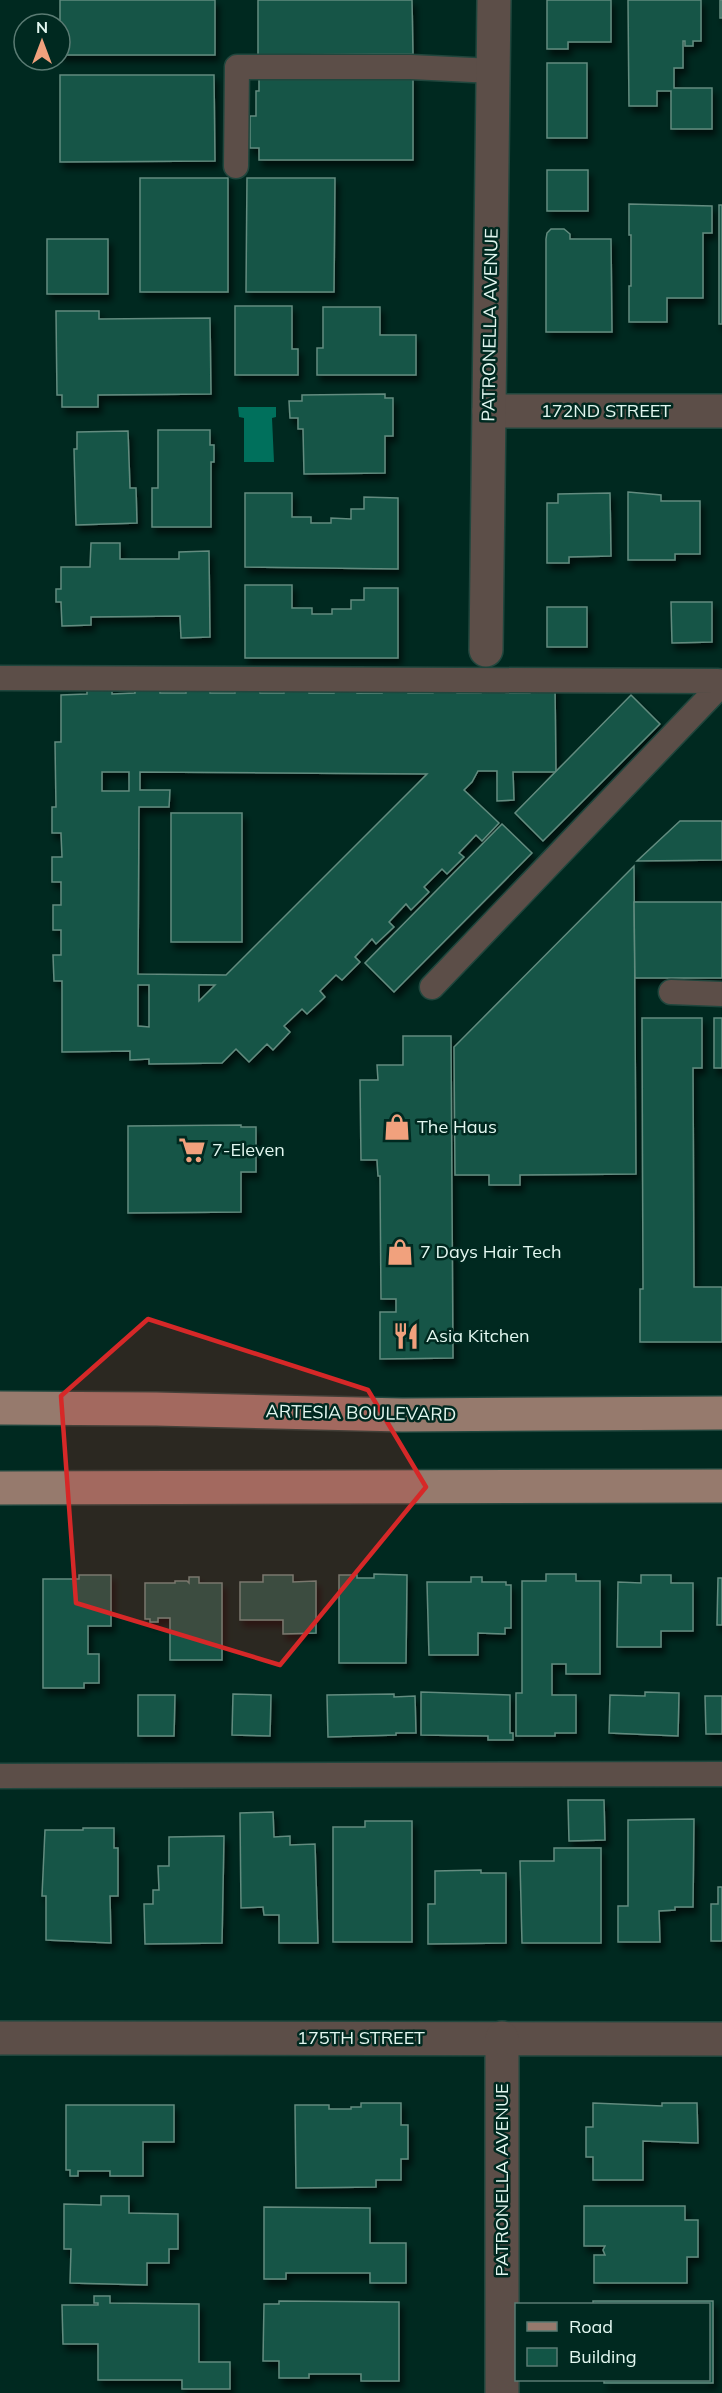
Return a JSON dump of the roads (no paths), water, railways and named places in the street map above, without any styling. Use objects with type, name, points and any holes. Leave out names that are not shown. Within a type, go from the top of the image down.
[{"type":"main road","name":"ARTESIA BOULEVARD","points":[[0,1408],[402,1415],[722,1413]]},
{"type":"main road","points":[[0,1488],[722,1486]]},
{"type":"street","name":"PATRONELLA AVENUE","points":[[486,650],[494,0]]},
{"type":"street","name":"172ND STREET","points":[[489,411],[722,411]]},
{"type":"street","name":"175TH STREET","points":[[0,2038],[722,2039]]},
{"type":"street","name":"PATRONELLA AVENUE","points":[[502,2038],[502,2393]]},
{"type":"lane","points":[[236,166],[237,67],[411,67],[493,71]]},
{"type":"lane","points":[[0,678],[718,681],[720,686],[432,987]]},
{"type":"lane","points":[[671,992],[722,994]]},
{"type":"lane","points":[[0,1776],[722,1774]]},
{"type":"place","name":"The Haus","points":[[397,1127]]},
{"type":"place","name":"7-Eleven","points":[[192,1150]]},
{"type":"place","name":"7 Days Hair Tech","points":[[400,1252]]},
{"type":"place","name":"Asia Kitchen","points":[[406,1336]]}]
